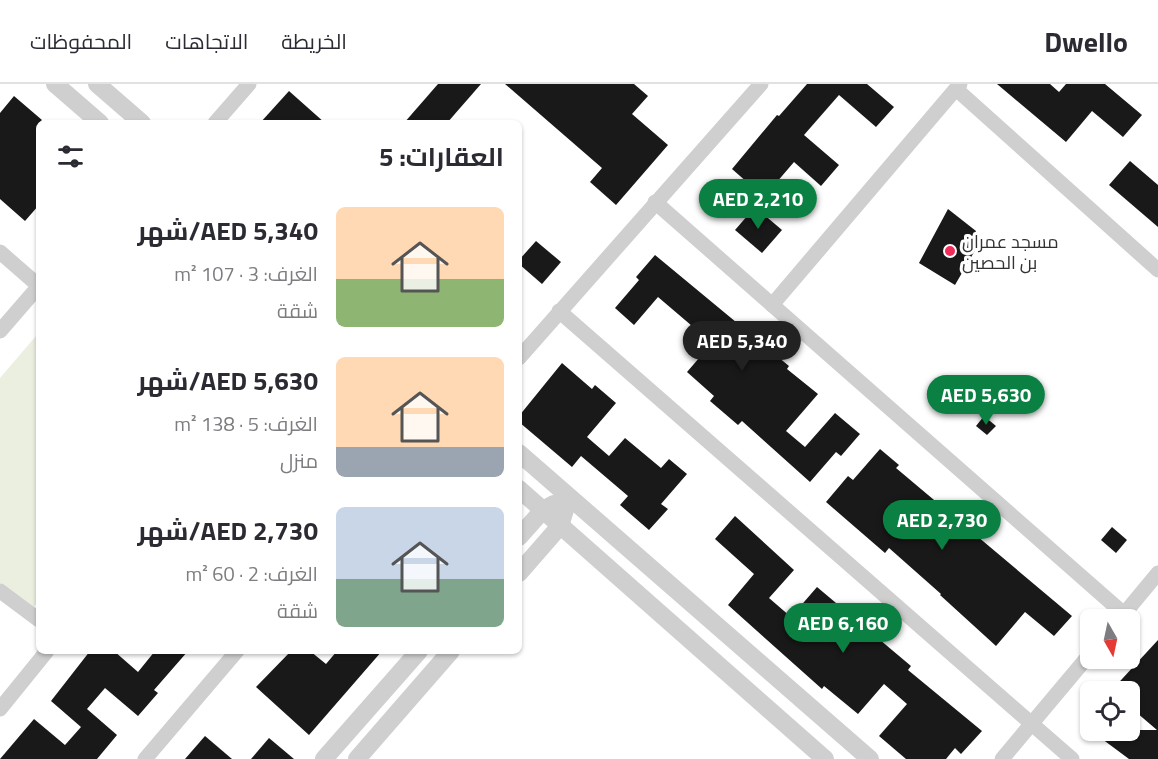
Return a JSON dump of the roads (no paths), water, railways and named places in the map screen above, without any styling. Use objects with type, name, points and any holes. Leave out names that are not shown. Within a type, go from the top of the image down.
[{"type":"street","points":[[55,84],[97,120]]},
{"type":"street","points":[[97,84],[139,120]]},
{"type":"street","points":[[218,120],[249,84]]},
{"type":"street","points":[[522,354],[756,89],[740,84]]},
{"type":"street","points":[[772,305],[958,87],[1158,270]]},
{"type":"street","points":[[655,202],[1112,609]]},
{"type":"street","points":[[0,252],[36,283]]},
{"type":"street","points":[[0,331],[36,289]]},
{"type":"street","points":[[559,311],[1072,759]]},
{"type":"street","points":[[522,456],[870,759]]},
{"type":"street","points":[[522,492],[825,759]]},
{"type":"street","points":[[522,534],[543,510],[569,497]]},
{"type":"street","points":[[522,569],[560,525],[569,497]]},
{"type":"street","points":[[1128,609],[1158,573]]},
{"type":"street","points":[[0,591],[36,618]]},
{"type":"street","points":[[0,709],[45,654]]},
{"type":"street","points":[[145,759],[234,654]]},
{"type":"street","points":[[324,759],[415,654]]},
{"type":"street","points":[[357,759],[448,654]]},
{"type":"street","points":[[1002,759],[1080,666]]},
{"type":"place","name":"مسجد عمران بن الحصين","points":[[950,251]]}]
